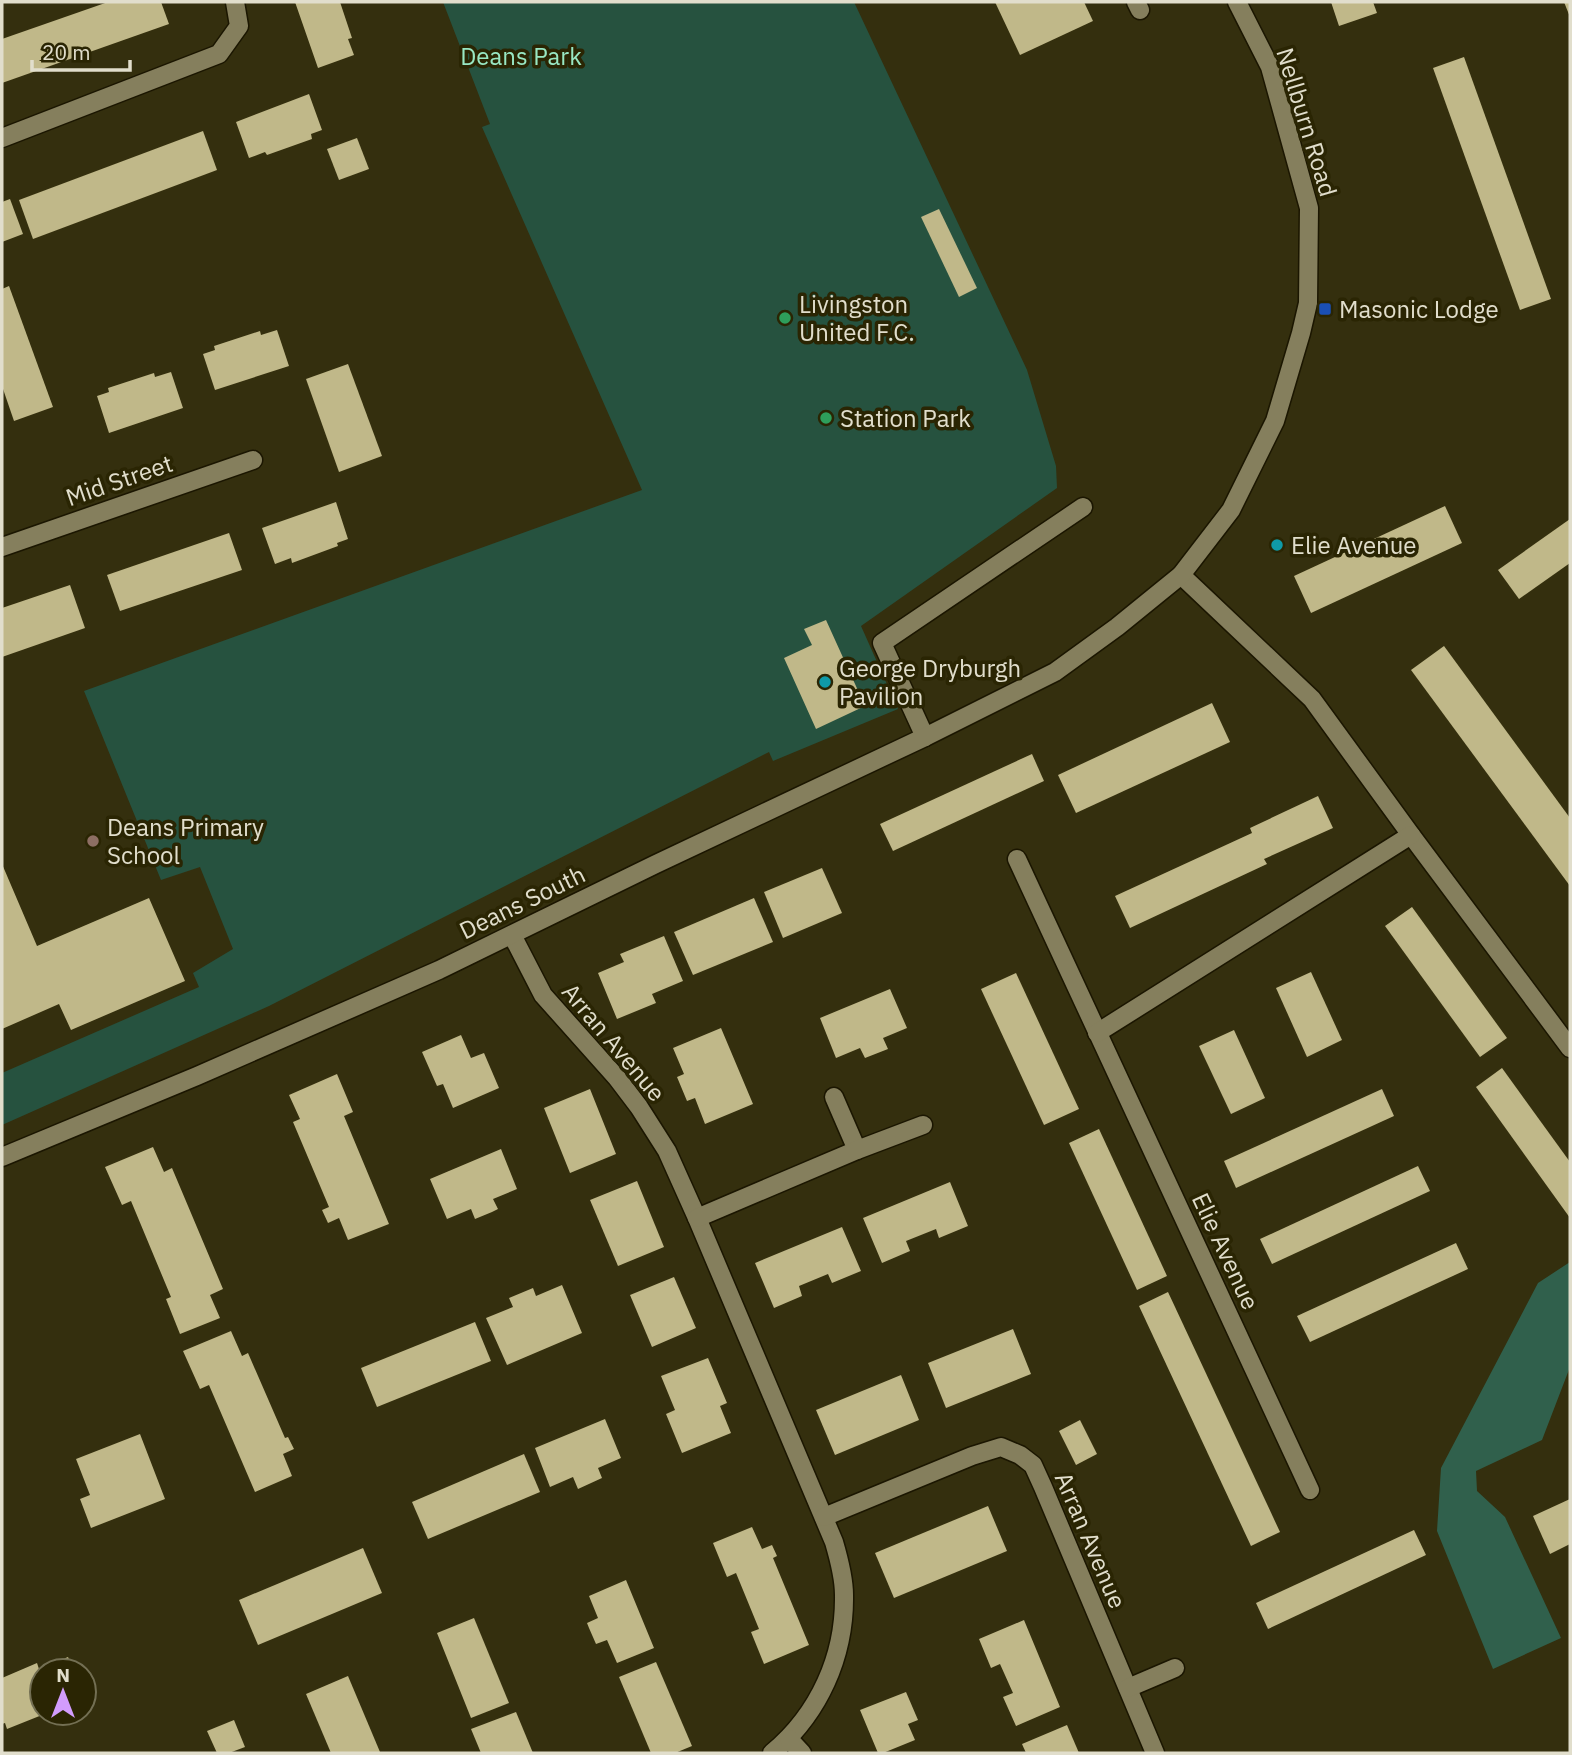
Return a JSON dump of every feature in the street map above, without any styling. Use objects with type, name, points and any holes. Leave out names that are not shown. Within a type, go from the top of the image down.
[{"type":"street","points":[[2,138],[219,54],[239,26],[235,2]]},
{"type":"street","name":"Nellburn Road","points":[[1055,672],[1117,627],[1181,575],[1231,510],[1275,421],[1301,333],[1308,303],[1309,208],[1270,67],[1237,2]]},
{"type":"street","name":"Mid Street","points":[[2,547],[253,460]]},
{"type":"street","points":[[925,737],[883,643],[1083,507]]},
{"type":"street","points":[[1181,575],[1312,699],[1570,1048]]},
{"type":"street","name":"Deans South","points":[[2,1157],[439,970],[1055,672]]},
{"type":"street","points":[[1097,1033],[1411,835]]},
{"type":"street","name":"Elie Avenue","points":[[1017,859],[1310,1490]]},
{"type":"street","name":"Arran Avenue","points":[[512,935],[542,995],[617,1078],[667,1152],[834,1542],[844,1593],[843,1628],[833,1667],[816,1703],[789,1739],[772,1753]]},
{"type":"street","points":[[834,1097],[857,1150]]},
{"type":"street","points":[[697,1218],[923,1125]]},
{"type":"street","name":"Arran Avenue","points":[[824,1517],[972,1456],[1001,1447],[1020,1455],[1033,1465],[1043,1487],[1155,1753]]},
{"type":"street","points":[[1128,1688],[1175,1668]]},
{"type":"street","points":[[789,1739],[802,1753]]},
{"type":"green space","name":"Deans Park","points":[[443,2],[854,2],[1027,370],[1056,466],[1057,488],[861,626],[898,709],[773,761],[769,752],[269,1006],[2,1125],[2,1073],[199,987],[193,973],[233,949],[200,867],[161,880],[84,691],[642,490],[482,127],[490,124]]},
{"type":"green space","points":[[1570,1262],[1570,1367],[1542,1440],[1476,1471],[1477,1491],[1505,1517],[1561,1638],[1493,1669],[1437,1531],[1441,1468],[1538,1283]]},
{"type":"building","points":[[108,2],[161,2],[169,24],[2,83],[2,39]]},
{"type":"building","points":[[295,2],[340,2],[352,38],[348,39],[354,55],[318,68]]},
{"type":"building","points":[[995,2],[1084,2],[1093,21],[1020,55]]},
{"type":"building","points":[[1331,2],[1373,2],[1377,13],[1339,26]]},
{"type":"building","points":[[1564,2],[1570,2],[1570,17]]},
{"type":"building","points":[[1464,57],[1551,299],[1520,310],[1433,68]]},
{"type":"building","points":[[309,94],[322,130],[311,134],[312,139],[267,155],[265,152],[249,158],[236,122]]},
{"type":"building","points":[[203,131],[217,170],[33,239],[19,200]]},
{"type":"building","points":[[357,138],[369,169],[339,180],[327,149]]},
{"type":"building","points":[[10,199],[23,234],[2,242],[2,202]]},
{"type":"building","points":[[939,209],[977,288],[959,297],[921,217]]},
{"type":"building","points":[[9,286],[53,407],[14,421],[2,386],[2,289]]},
{"type":"building","points":[[277,330],[289,366],[215,390],[203,354],[215,350],[214,346],[260,331],[261,335]]},
{"type":"building","points":[[348,364],[382,456],[339,472],[306,379]]},
{"type":"building","points":[[171,372],[183,408],[109,433],[97,396],[109,392],[108,388],[154,373],[155,377]]},
{"type":"building","points":[[336,502],[348,539],[337,543],[338,546],[292,563],[291,558],[275,564],[262,528]]},
{"type":"building","points":[[1445,506],[1462,543],[1311,613],[1294,576]]},
{"type":"building","points":[[1570,519],[1570,563],[1519,599],[1498,570]]},
{"type":"building","points":[[229,533],[242,570],[120,611],[107,575]]},
{"type":"building","name":"Elie Avenue","points":[[1279,538],[1283,547],[1274,552],[1270,543]]},
{"type":"building","points":[[70,585],[85,628],[2,657],[2,608]]},
{"type":"building","name":"George Dryburgh Pavilion","points":[[826,620],[865,706],[816,729],[784,658],[812,645],[804,629]]},
{"type":"building","points":[[1444,646],[1570,818],[1570,886],[1411,670]]},
{"type":"building","points":[[1212,703],[1230,742],[1076,813],[1058,775]]},
{"type":"building","points":[[1032,754],[1044,781],[893,851],[880,824]]},
{"type":"building","points":[[1318,796],[1333,828],[1264,859],[1267,864],[1130,928],[1115,896],[1252,833],[1250,828]]},
{"type":"building","points":[[2,864],[37,946],[149,898],[185,981],[71,1030],[59,1004],[2,1029]]},
{"type":"building","points":[[822,868],[842,913],[783,938],[764,892]]},
{"type":"building","points":[[754,898],[773,942],[693,975],[674,932]]},
{"type":"building","points":[[1412,907],[1507,1038],[1480,1057],[1385,926]]},
{"type":"building","points":[[664,936],[683,981],[652,994],[656,1003],[617,1019],[598,973],[624,962],[620,954]]},
{"type":"building","points":[[1311,972],[1342,1040],[1307,1057],[1276,988]]},
{"type":"building","points":[[1016,973],[1079,1109],[1044,1125],[981,989]]},
{"type":"building","points":[[890,989],[907,1028],[883,1038],[888,1049],[865,1058],[860,1048],[836,1058],[820,1018]]},
{"type":"building","points":[[721,1028],[753,1104],[705,1124],[695,1098],[687,1101],[677,1077],[684,1074],[673,1048]]},
{"type":"building","points":[[1234,1030],[1265,1098],[1231,1114],[1199,1046]]},
{"type":"building","points":[[461,1035],[471,1058],[484,1053],[499,1088],[453,1108],[443,1084],[437,1086],[422,1052]]},
{"type":"building","points":[[1502,1068],[1570,1162],[1570,1218],[1476,1087]]},
{"type":"building","points":[[337,1074],[353,1112],[344,1116],[389,1224],[348,1240],[339,1218],[328,1223],[322,1210],[329,1207],[293,1122],[300,1119],[289,1095]]},
{"type":"building","points":[[590,1089],[616,1154],[570,1173],[544,1108]]},
{"type":"building","points":[[1382,1089],[1394,1116],[1236,1188],[1224,1161]]},
{"type":"building","points":[[1099,1129],[1167,1276],[1137,1290],[1069,1143]]},
{"type":"building","points":[[153,1147],[164,1172],[172,1168],[223,1289],[210,1295],[220,1318],[180,1334],[166,1299],[171,1297],[131,1201],[122,1205],[105,1167]]},
{"type":"building","points":[[501,1149],[517,1189],[493,1199],[498,1209],[492,1212],[475,1219],[471,1209],[447,1219],[430,1179]]},
{"type":"building","points":[[1418,1166],[1430,1191],[1272,1264],[1260,1239]]},
{"type":"building","points":[[637,1181],[664,1247],[618,1266],[590,1200]]},
{"type":"building","points":[[950,1182],[968,1226],[939,1238],[936,1229],[906,1241],[910,1251],[882,1263],[863,1218]]},
{"type":"building","points":[[842,1227],[861,1271],[832,1283],[828,1274],[799,1286],[802,1296],[774,1308],[755,1263]]},
{"type":"building","points":[[1456,1243],[1468,1269],[1310,1342],[1297,1316]]},
{"type":"building","points":[[674,1277],[696,1328],[652,1347],[630,1295]]},
{"type":"building","points":[[562,1285],[582,1333],[507,1365],[486,1318],[513,1307],[509,1298],[533,1288],[536,1296]]},
{"type":"building","points":[[1168,1292],[1280,1532],[1251,1546],[1139,1306]]},
{"type":"building","points":[[475,1322],[491,1361],[377,1407],[361,1368]]},
{"type":"building","points":[[1013,1329],[1031,1374],[946,1408],[928,1363]]},
{"type":"building","points":[[231,1331],[242,1356],[248,1353],[285,1438],[288,1437],[294,1449],[283,1454],[292,1476],[255,1492],[209,1385],[200,1389],[183,1351]]},
{"type":"building","points":[[708,1358],[727,1403],[720,1406],[731,1433],[682,1453],[666,1414],[675,1410],[661,1376]]},
{"type":"building","points":[[901,1375],[919,1420],[835,1455],[816,1410]]},
{"type":"building","points":[[605,1419],[621,1458],[598,1468],[602,1478],[578,1489],[573,1477],[550,1487],[535,1448]]},
{"type":"building","points":[[1080,1420],[1097,1454],[1076,1465],[1059,1431]]},
{"type":"building","points":[[140,1434],[165,1499],[91,1528],[80,1499],[90,1495],[76,1459]]},
{"type":"building","points":[[524,1454],[540,1492],[428,1539],[412,1502]]},
{"type":"building","points":[[1570,1499],[1570,1544],[1550,1554],[1533,1516]]},
{"type":"building","points":[[988,1506],[1007,1551],[894,1598],[875,1553]]},
{"type":"building","points":[[752,1527],[762,1549],[772,1545],[777,1556],[773,1558],[809,1645],[764,1664],[751,1632],[759,1629],[736,1573],[727,1577],[713,1543]]},
{"type":"building","points":[[1414,1530],[1426,1555],[1268,1629],[1256,1603]]},
{"type":"building","points":[[363,1548],[382,1593],[258,1645],[239,1600]]},
{"type":"building","points":[[626,1580],[654,1648],[617,1663],[607,1640],[596,1644],[589,1628],[587,1623],[598,1618],[589,1596]]},
{"type":"building","points":[[474,1618],[509,1703],[471,1718],[437,1633]]},
{"type":"building","points":[[1024,1620],[1060,1707],[1016,1726],[1003,1697],[1013,1693],[1000,1664],[991,1668],[979,1639]]},
{"type":"building","points":[[656,1662],[692,1746],[675,1753],[651,1753],[619,1677]]},
{"type":"building","points":[[28,1667],[28,1721],[7,1729],[5,1723],[2,1724],[2,1678]]},
{"type":"building","points":[[348,1676],[380,1752],[331,1753],[306,1694]]},
{"type":"building","points":[[906,1692],[918,1720],[908,1724],[915,1740],[878,1753],[860,1710]]},
{"type":"building","points":[[516,1712],[533,1753],[481,1753],[471,1729]]},
{"type":"building","points":[[234,1720],[245,1747],[229,1753],[217,1753],[207,1731]]},
{"type":"building","points":[[1067,1725],[1079,1753],[1026,1753],[1022,1744]]},
{"type":"place","name":"Masonic Lodge","points":[[1325,309]]},
{"type":"place","name":"Livingston United F.C.","points":[[785,318]]},
{"type":"place","name":"Station Park","points":[[826,418]]},
{"type":"place","name":"Elie Avenue","points":[[1277,545]]},
{"type":"place","name":"George Dryburgh Pavilion","points":[[825,682]]},
{"type":"place","name":"Deans Primary School","points":[[93,841]]}]
